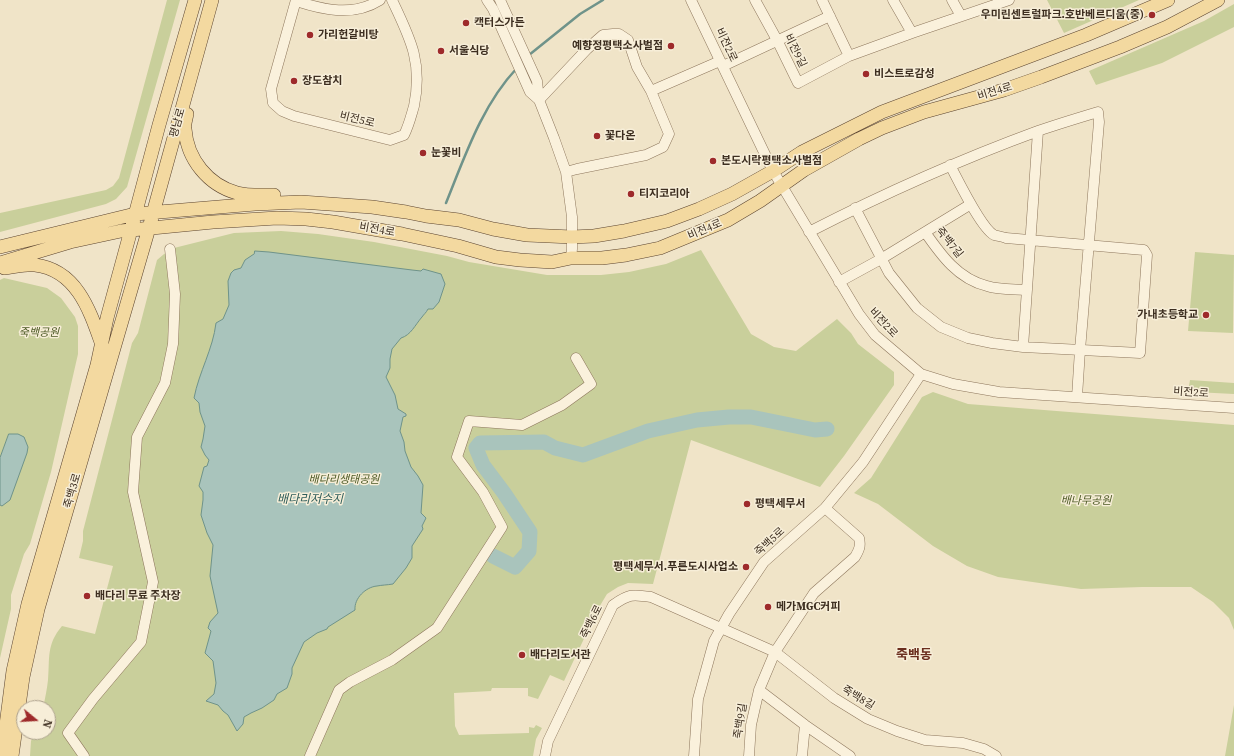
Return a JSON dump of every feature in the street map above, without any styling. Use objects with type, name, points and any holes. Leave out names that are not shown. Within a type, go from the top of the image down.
[{"type":"main road","name":"평남로","points":[[131,230],[159,124],[195,0]]},
{"type":"main road","name":"평남로","points":[[149,228],[212,0]]},
{"type":"main road","name":"비전4로","points":[[135,214],[255,204],[301,202],[326,203],[372,207],[459,220],[493,229],[527,235],[572,237],[594,236],[667,221],[732,194],[773,171],[802,152],[882,112],[1086,35],[1168,0]]},
{"type":"main road","name":"비전4로","points":[[149,228],[270,218],[306,219],[333,222],[402,234],[458,246],[496,257],[552,262],[571,258],[602,258],[626,255],[660,248],[728,220],[760,201],[804,170],[859,139],[889,125],[924,112],[1041,78],[1167,27],[1218,0]]},
{"type":"main road","points":[[204,29],[203,58],[187,112],[184,128],[190,154],[197,165],[210,180],[236,193],[248,195],[306,195],[326,203]]},
{"type":"main road","points":[[0,247],[135,214]]},
{"type":"main road","points":[[0,263],[70,242],[116,232],[149,228]]},
{"type":"main road","name":"죽백3로","points":[[12,756],[23,677],[38,609],[149,228]]},
{"type":"main road","name":"죽백3로","points":[[2,756],[13,671],[28,604],[97,365],[107,318],[131,230]]},
{"type":"main road","points":[[0,268],[34,265],[49,268],[64,277],[75,287],[86,303],[102,345]]},
{"type":"street","name":"비전5로","points":[[380,0],[373,5],[348,11],[329,10],[296,0],[271,89],[273,103],[282,111],[294,116],[390,140],[404,135],[410,124],[415,98],[417,78],[416,64],[413,50],[392,0]]},
{"type":"street","points":[[487,0],[530,92],[539,100]]},
{"type":"street","points":[[500,0],[536,79],[539,100],[566,172],[572,217],[571,258]]},
{"type":"street","name":"비전2로","points":[[691,0],[773,171],[839,282],[859,314],[875,335],[921,374],[953,384],[999,392],[1234,408]]},
{"type":"street","name":"비전9길","points":[[755,0],[798,83],[849,56],[1009,0]]},
{"type":"street","points":[[822,0],[849,56]]},
{"type":"street","points":[[893,0],[912,33]]},
{"type":"street","points":[[952,0],[961,16]]},
{"type":"street","points":[[651,91],[777,40],[830,16]]},
{"type":"street","points":[[539,100],[587,49],[603,35],[619,34],[628,40],[638,67],[651,91],[669,134],[664,147],[646,156],[566,172]]},
{"type":"street","points":[[809,232],[854,209],[950,165],[1038,131],[1098,112],[1099,122],[1077,397]]},
{"type":"street","points":[[1023,347],[1038,131]]},
{"type":"street","points":[[854,209],[889,273],[917,308],[941,327],[968,338],[992,344],[1140,353],[1148,255],[1144,250],[1089,244],[1006,238],[994,235],[987,228],[971,204],[950,165]]},
{"type":"street","name":"죽백7길","points":[[971,204],[925,232],[950,265],[968,279],[987,286],[1027,290]]},
{"type":"street","points":[[839,282],[881,259],[925,232]]},
{"type":"street","points":[[84,756],[68,733],[93,699],[142,642],[154,582],[133,492],[137,437],[165,383],[173,344],[175,294],[170,249]]},
{"type":"street","points":[[310,756],[339,690],[350,682],[392,660],[437,628],[502,527],[483,492],[457,457],[469,421],[522,425],[562,405],[591,384],[576,358]]},
{"type":"street","name":"죽백5로","points":[[694,756],[698,698],[714,641],[722,627],[764,562],[825,508],[863,462],[921,374]]},
{"type":"street","name":"죽백9길","points":[[749,756],[751,725],[759,690],[775,652],[814,593],[855,557],[859,551],[861,544],[859,538],[825,508]]},
{"type":"street","name":"죽백6로","points":[[545,756],[548,741],[613,605],[634,594],[651,597],[722,627]]},
{"type":"street","name":"죽백8길","points":[[722,627],[775,652],[834,698],[868,719],[897,731],[925,740],[964,743],[984,748],[996,756]]},
{"type":"street","points":[[759,690],[805,725],[850,756]]},
{"type":"street","points":[[802,756],[805,725]]},
{"type":"green space","points":[[167,0],[180,0],[127,187],[116,199],[106,204],[0,232],[0,213],[106,190],[113,186],[119,178]]},
{"type":"green space","points":[[1047,0],[1139,0],[1064,33]]},
{"type":"green space","points":[[1234,4],[1234,27],[1162,63],[1096,85],[1089,71],[1204,21]]},
{"type":"green space","name":"배다리생태공원","points":[[281,231],[318,234],[374,242],[447,256],[469,262],[547,275],[601,275],[629,272],[666,264],[701,250],[751,334],[774,347],[796,351],[837,319],[851,333],[858,344],[894,372],[894,385],[844,456],[820,487],[691,440],[653,584],[628,583],[607,594],[598,609],[564,681],[550,675],[538,699],[528,696],[528,688],[492,688],[491,691],[454,693],[455,726],[459,735],[529,733],[529,727],[534,728],[536,725],[542,728],[536,739],[533,756],[30,756],[31,740],[56,740],[56,700],[45,700],[50,652],[53,639],[62,626],[95,634],[113,566],[79,558],[83,541],[83,531],[132,343],[138,333],[157,260],[170,249],[234,233]]},
{"type":"green space","points":[[1195,252],[1234,255],[1233,333],[1188,331]]},
{"type":"green space","name":"죽백공원","points":[[4,278],[47,288],[61,298],[75,317],[78,326],[78,354],[51,472],[30,544],[24,554],[11,595],[11,609],[0,658],[0,280]]},
{"type":"green space","points":[[1190,380],[1234,383],[1234,394],[1195,392],[1189,386]]},
{"type":"green space","name":"배나무공원","points":[[933,392],[968,404],[1234,425],[1234,630],[1229,618],[1213,602],[1191,587],[1081,589],[998,577],[967,566],[933,546],[878,504],[854,493],[871,478],[922,397]]},
{"type":"green space","points":[[1234,705],[1234,756],[1225,756]]},
{"type":"water","name":"배다리저수지","points":[[255,251],[421,271],[423,269],[441,274],[445,284],[439,302],[433,309],[428,309],[410,332],[401,338],[392,349],[390,368],[386,377],[395,395],[398,409],[406,414],[406,416],[403,417],[400,431],[411,467],[423,485],[421,513],[426,518],[422,526],[423,529],[412,546],[412,558],[393,584],[369,588],[356,601],[355,610],[327,629],[317,633],[304,642],[292,668],[292,674],[287,688],[277,694],[274,700],[244,717],[243,724],[237,731],[228,715],[218,705],[206,701],[214,694],[216,683],[213,661],[205,653],[211,631],[208,628],[210,622],[218,613],[210,576],[213,545],[201,515],[203,492],[199,486],[204,467],[207,466],[209,460],[201,447],[205,426],[200,412],[199,403],[194,398],[212,342],[216,323],[223,319],[229,305],[228,281],[231,273],[234,270],[241,268],[245,260],[254,254]]},
{"type":"water","points":[[9,434],[18,434],[24,437],[28,447],[10,500],[2,506],[0,505],[0,458]]},
{"type":"waterway","points":[[529,55],[580,14],[603,0]]},
{"type":"waterway","points":[[446,203],[468,149],[484,115],[505,82],[517,68]]},
{"type":"waterway","points":[[493,556],[515,567],[529,551],[530,532],[483,465],[476,448],[480,443],[544,442],[555,448],[583,455],[648,431],[697,420],[729,417],[751,417],[815,430],[827,429]]},
{"type":"place","name":"우미린센트럴파크.호반베르디움(중)","points":[[1152,15]]},
{"type":"place","name":"캑터스가든","points":[[466,23]]},
{"type":"place","name":"가리헌갈비탕","points":[[310,35]]},
{"type":"place","name":"예향정평택소사벌점","points":[[671,46]]},
{"type":"place","name":"서울식당","points":[[441,51]]},
{"type":"place","name":"비스트로감성","points":[[866,74]]},
{"type":"place","name":"장도참치","points":[[294,81]]},
{"type":"place","name":"꽃다온","points":[[597,136]]},
{"type":"place","name":"눈꽃비","points":[[423,153]]},
{"type":"place","name":"본도시락평택소사벌점","points":[[713,161]]},
{"type":"place","name":"티지코리아","points":[[631,194]]},
{"type":"place","name":"가내초등학교","points":[[1206,315]]},
{"type":"place","name":"평택세무서","points":[[747,504]]},
{"type":"place","name":"평택세무서.푸른도시사업소","points":[[746,567]]},
{"type":"place","name":"배다리 무료 주차장","points":[[87,596]]},
{"type":"place","name":"메가MGC커피","points":[[768,607]]},
{"type":"place","name":"배다리도서관","points":[[522,655]]},
{"type":"district","name":"죽백동","points":[[914,656]]}]
